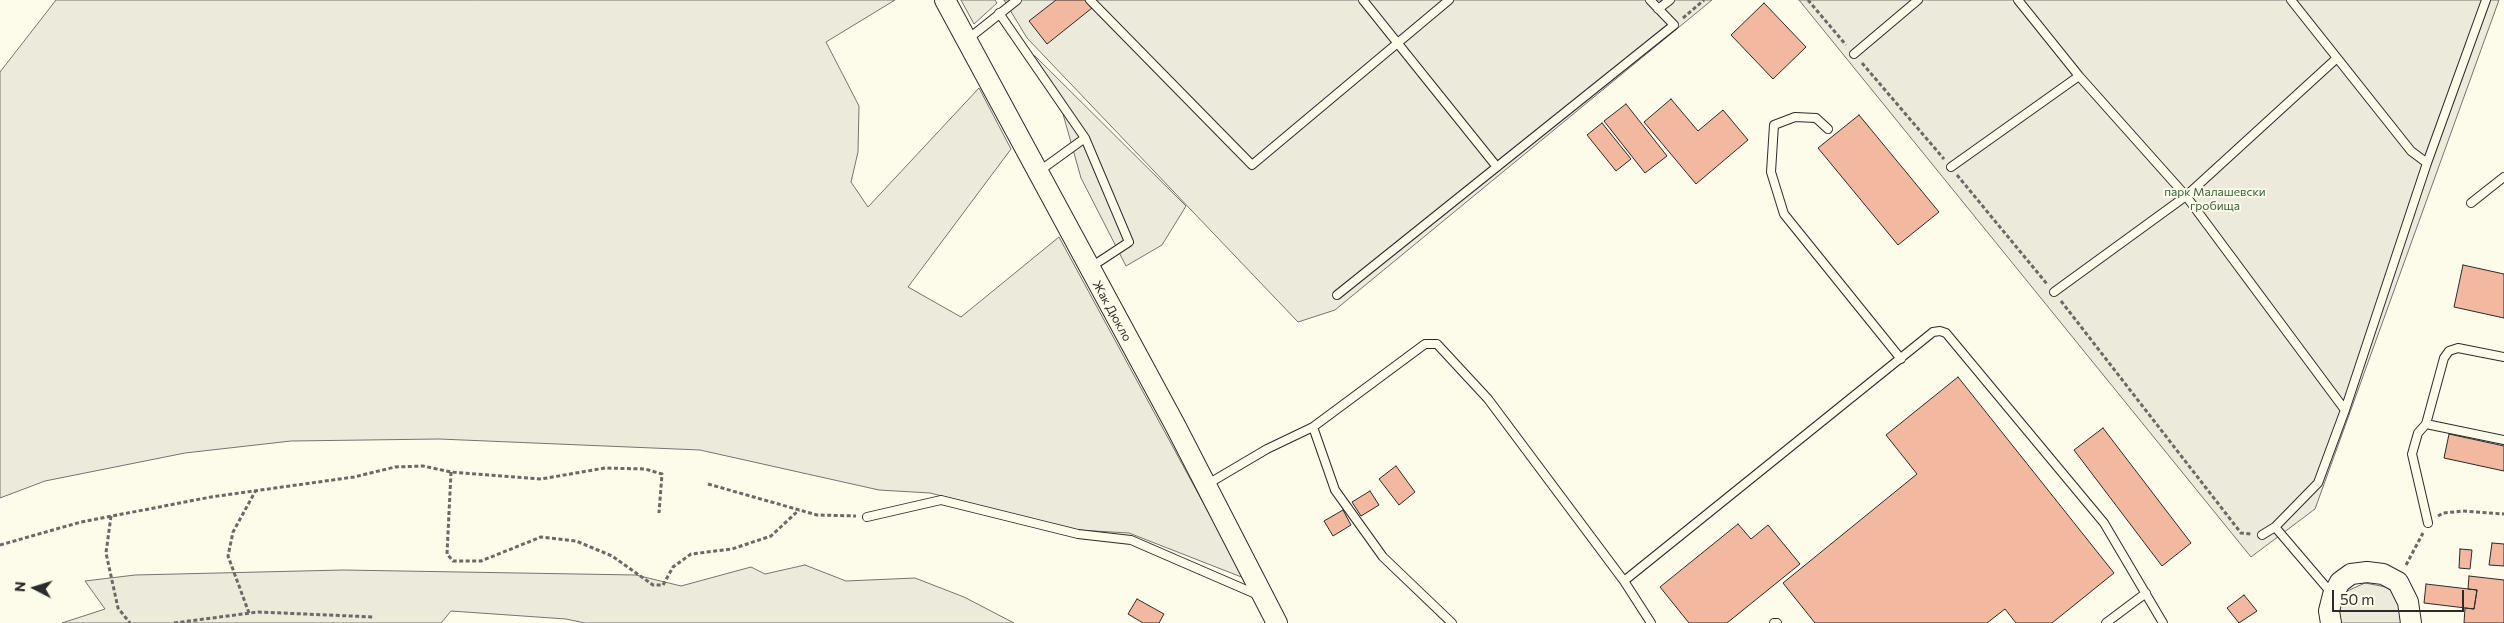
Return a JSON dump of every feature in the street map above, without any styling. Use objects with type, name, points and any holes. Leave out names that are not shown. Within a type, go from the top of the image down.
[{"type":"street","name":"Жак Дюкло","points":[[944,0],[1206,485],[1278,623]]},
{"type":"street","points":[[2331,623],[2329,611],[2333,595],[2340,582],[2351,574],[2367,572],[2383,574],[2398,582],[2408,602],[2411,623]]},
{"type":"lane","points":[[966,40],[1017,0]]},
{"type":"lane","points":[[1090,0],[1252,165],[1449,0]]},
{"type":"lane","points":[[1363,0],[1497,167]]},
{"type":"lane","points":[[1338,295],[1674,25],[1650,0]]},
{"type":"lane","points":[[1658,10],[1670,0]]},
{"type":"lane","points":[[1854,54],[1918,0]]},
{"type":"lane","points":[[2018,0],[2079,76],[2186,196],[2345,410]]},
{"type":"lane","points":[[2291,0],[2411,151],[2427,163]]},
{"type":"lane","points":[[2262,535],[2275,527],[2318,483],[2345,410],[2427,163],[2486,0]]},
{"type":"lane","points":[[999,13],[1085,138],[1129,242],[1089,268]]},
{"type":"lane","points":[[2054,292],[2186,196],[2337,58]]},
{"type":"lane","points":[[1951,167],[2079,76]]},
{"type":"lane","points":[[1828,129],[1816,118],[1795,117],[1774,125],[1771,172],[1784,214],[1901,359]]},
{"type":"lane","points":[[1037,172],[1085,138]]},
{"type":"lane","points":[[2471,203],[2504,177]]},
{"type":"lane","points":[[1624,581],[1933,332],[1946,333],[2104,523],[2163,623]]},
{"type":"lane","points":[[1206,485],[1267,449],[1313,427],[1425,344],[1437,344],[1488,400],[1624,581],[1651,623]]},
{"type":"lane","points":[[2428,523],[2412,454],[2418,433],[2426,424],[2444,358],[2448,350],[2458,348],[2504,357]]},
{"type":"lane","points":[[2426,424],[2504,440]]},
{"type":"lane","points":[[1313,427],[1335,490],[1383,557],[1452,623]]},
{"type":"lane","points":[[867,517],[941,500],[1078,534],[1131,540],[1264,598]]},
{"type":"lane","points":[[2275,527],[2333,595]]},
{"type":"lane","points":[[2106,623],[2146,593]]},
{"type":"path","points":[[1674,25],[1704,0]]},
{"type":"path","points":[[1808,0],[1951,167],[2054,292],[2241,533],[2262,535]]},
{"type":"path","points":[[0,545],[81,522],[110,516],[256,490],[354,477],[395,467],[424,466],[451,472],[542,479],[605,468],[645,469],[662,474],[659,513]]},
{"type":"path","points":[[451,472],[447,554],[453,561],[481,561],[540,537],[576,541],[612,556],[653,585],[663,585],[673,567],[691,554],[732,549],[770,536],[798,510]]},
{"type":"path","points":[[708,484],[817,515],[867,517]]},
{"type":"path","points":[[249,613],[228,556],[233,532],[256,490]]},
{"type":"path","points":[[2398,582],[2428,523],[2443,513],[2464,511],[2504,514]]},
{"type":"path","points":[[110,516],[106,554],[118,608],[130,623]]},
{"type":"path","points":[[174,623],[249,613],[374,617]]},
{"type":"green space","points":[[56,0],[895,0],[826,42],[859,106],[858,152],[851,182],[868,207],[979,88],[1011,149],[908,287],[961,317],[1059,237],[1244,578],[1129,533],[1077,530],[930,493],[879,490],[700,450],[439,439],[291,441],[185,453],[45,481],[0,498],[0,72]]},
{"type":"green space","points":[[1004,0],[1712,0],[1335,310],[1298,322],[1027,38]]},
{"type":"green space","name":"парк Малашевски гробища","points":[[1799,0],[2499,0],[2315,509],[2251,557]]},
{"type":"green space","points":[[805,565],[846,581],[915,578],[964,597],[1014,623],[585,623],[566,619],[451,611],[441,623],[62,623],[105,609],[85,581],[135,575],[343,570],[636,575],[681,586],[751,567],[765,574]]},
{"type":"shaded area","points":[[961,0],[995,0],[997,3],[974,24]]},
{"type":"shaded area","points":[[1035,56],[1186,206],[1162,245],[1126,266],[1081,178],[1063,114],[1028,59]]},
{"type":"shaded area","points":[[2365,583],[2386,587],[2401,597],[2404,623],[2340,623],[2339,606],[2345,592]]},
{"type":"building","points":[[1056,0],[1085,0],[1092,8],[1047,44],[1029,21]]},
{"type":"building","points":[[1764,3],[1806,47],[1773,79],[1731,35]]},
{"type":"building","points":[[1671,99],[1698,131],[1723,110],[1748,140],[1696,184],[1644,122]]},
{"type":"building","points":[[1626,104],[1667,156],[1645,173],[1604,121]]},
{"type":"building","points":[[1859,115],[1939,212],[1898,245],[1818,148]]},
{"type":"building","points":[[1602,123],[1631,159],[1616,171],[1587,135]]},
{"type":"building","points":[[2463,265],[2504,274],[2504,318],[2454,307]]},
{"type":"building","points":[[1958,377],[2114,573],[2052,623],[2016,623],[2005,609],[1987,623],[1815,623],[1783,583],[1917,474],[1886,435]]},
{"type":"building","points":[[2103,428],[2191,543],[2162,566],[2074,450]]},
{"type":"building","points":[[2449,434],[2504,446],[2504,471],[2444,458]]},
{"type":"building","points":[[1396,466],[1415,492],[1399,505],[1379,479]]},
{"type":"building","points":[[1370,491],[1379,505],[1361,516],[1352,502]]},
{"type":"building","points":[[1343,510],[1351,525],[1333,536],[1324,521]]},
{"type":"building","points":[[1738,524],[1751,539],[1768,525],[1800,564],[1727,623],[1689,623],[1660,587]]},
{"type":"building","points":[[2492,543],[2504,544],[2504,566],[2489,565]]},
{"type":"building","points":[[2460,549],[2472,550],[2470,569],[2459,568]]},
{"type":"building","points":[[2469,576],[2504,580],[2504,623],[2464,623],[2465,608],[2474,609],[2477,590],[2468,589]]},
{"type":"building","points":[[2426,584],[2477,590],[2474,609],[2424,603]]},
{"type":"building","points":[[2244,595],[2257,611],[2239,623],[2227,608]]},
{"type":"building","points":[[1137,599],[1164,614],[1159,623],[1143,623],[1128,614]]}]
